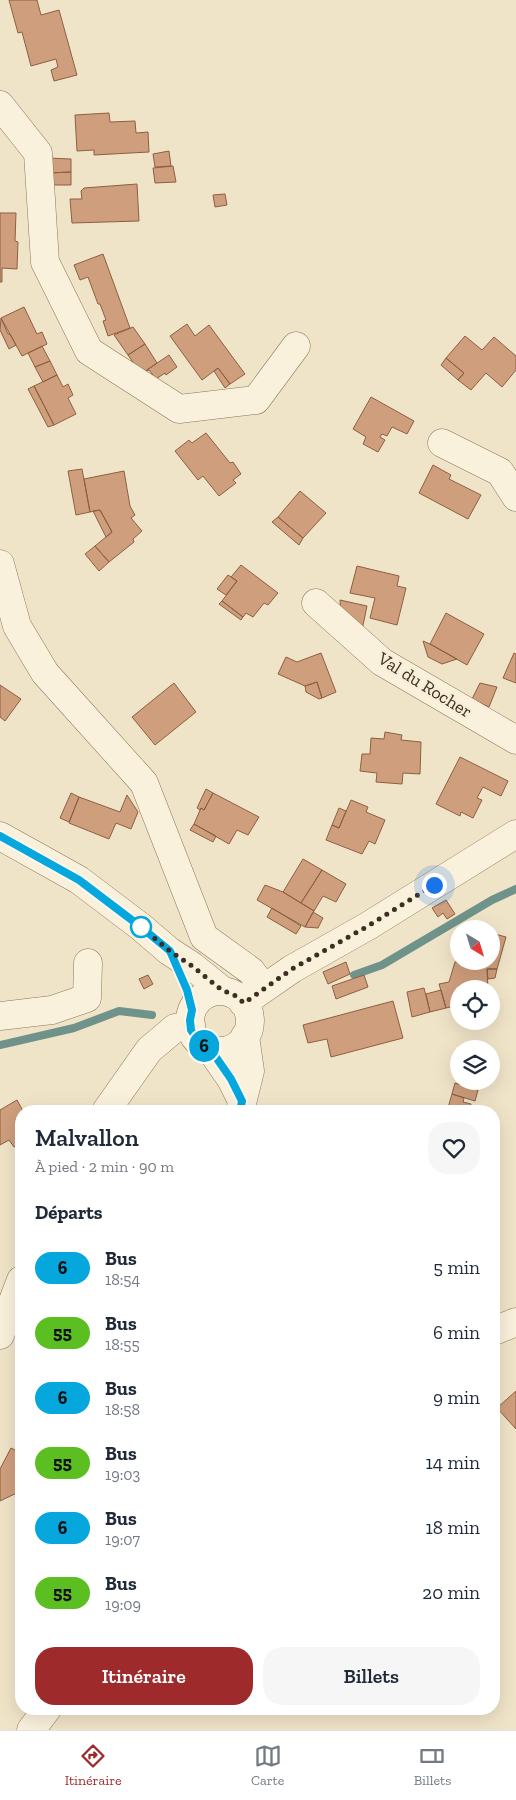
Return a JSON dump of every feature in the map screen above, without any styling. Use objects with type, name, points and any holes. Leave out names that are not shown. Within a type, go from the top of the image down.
[{"type":"street","points":[[0,105],[38,153],[45,262],[88,351],[179,409],[256,400],[296,346]]},
{"type":"street","points":[[442,443],[500,472],[516,497]]},
{"type":"street","points":[[0,564],[17,626],[45,673],[144,783],[204,937],[251,970],[244,994],[250,1017],[249,1027],[239,1044],[231,1049],[211,1050],[202,1045],[196,1038],[191,1030],[191,1018],[181,975],[170,951]]},
{"type":"street","name":"Val du Rocher","points":[[316,603],[382,662],[516,740]]},
{"type":"street","points":[[110,1105],[149,1050],[174,1028],[191,1018],[196,1002],[204,995],[213,991],[244,994],[368,926],[516,834]]},
{"type":"street","points":[[0,836],[79,880],[170,951],[192,966],[244,994]]},
{"type":"street","points":[[0,1016],[52,1010],[87,998],[88,963]]},
{"type":"street","points":[[241,1105],[250,1071],[245,1036]]},
{"type":"street","points":[[211,1050],[231,1079],[241,1105]]},
{"type":"street","points":[[0,1335],[15,1296]]},
{"type":"street","points":[[500,1329],[516,1322]]},
{"type":"street","points":[[31,1730],[42,1715]]},
{"type":"building","points":[[9,0],[37,0],[41,15],[59,10],[77,75],[54,81],[51,70],[58,67],[56,59],[31,66],[22,32],[18,33]]},
{"type":"building","points":[[109,113],[110,122],[135,121],[136,133],[148,132],[149,152],[94,155],[94,150],[77,151],[75,115]]},
{"type":"building","points":[[169,151],[171,166],[155,167],[153,154]]},
{"type":"building","points":[[48,158],[71,159],[71,172],[48,173]]},
{"type":"building","points":[[173,166],[176,182],[155,183],[153,168]]},
{"type":"building","points":[[71,172],[71,185],[49,185],[48,173]]},
{"type":"building","points":[[137,184],[139,221],[72,223],[70,199],[82,199],[81,191],[84,188]]},
{"type":"building","points":[[225,194],[227,205],[215,207],[213,195]]},
{"type":"building","points":[[0,213],[16,213],[15,241],[18,242],[17,269],[2,268],[2,282],[0,282]]},
{"type":"building","points":[[103,254],[130,328],[108,336],[103,321],[106,320],[88,277],[80,280],[74,265]]},
{"type":"building","points":[[24,307],[37,334],[42,332],[47,344],[22,356],[1,318]]},
{"type":"building","points":[[1,318],[8,334],[10,334],[16,345],[9,349],[0,330]]},
{"type":"building","points":[[187,324],[195,336],[209,325],[245,374],[230,384],[218,368],[202,380],[170,336]]},
{"type":"building","points":[[133,327],[145,344],[128,355],[114,335]]},
{"type":"building","points":[[465,336],[482,350],[494,337],[516,356],[516,370],[502,387],[486,373],[471,390],[458,380],[464,373],[446,358]]},
{"type":"building","points":[[145,344],[157,363],[141,374],[128,355]]},
{"type":"building","points":[[42,346],[50,361],[35,367],[28,353]]},
{"type":"building","points":[[169,355],[177,367],[166,375],[165,373],[156,379],[149,370],[141,374]]},
{"type":"building","points":[[446,358],[464,373],[458,380],[441,365]]},
{"type":"building","points":[[50,361],[57,375],[43,382],[35,367]]},
{"type":"building","points":[[218,368],[230,384],[225,388],[214,371]]},
{"type":"building","points":[[57,375],[63,387],[68,384],[73,395],[68,398],[76,414],[54,425],[34,386]]},
{"type":"building","points":[[34,386],[54,425],[48,427],[28,389]]},
{"type":"building","points":[[371,397],[414,421],[407,434],[392,427],[387,436],[382,434],[380,437],[385,440],[378,452],[363,444],[366,437],[353,429]]},
{"type":"building","points":[[206,433],[230,463],[233,462],[241,474],[233,480],[236,483],[219,496],[203,476],[198,480],[175,451],[189,440],[192,443]]},
{"type":"building","points":[[433,465],[451,475],[449,479],[481,495],[468,519],[419,493]]},
{"type":"building","points":[[82,469],[90,512],[76,515],[68,471]]},
{"type":"building","points":[[124,471],[130,506],[135,515],[131,518],[142,531],[133,539],[134,542],[109,562],[95,546],[112,532],[100,510],[90,512],[84,479]]},
{"type":"building","points":[[300,491],[326,513],[303,538],[278,517]]},
{"type":"building","points":[[100,510],[112,532],[106,537],[93,511]]},
{"type":"building","points":[[278,517],[303,538],[299,545],[272,522]]},
{"type":"building","points":[[95,546],[109,562],[99,571],[85,554]]},
{"type":"building","points":[[241,565],[278,593],[268,605],[264,603],[253,617],[246,613],[243,617],[222,601],[237,581],[231,577]]},
{"type":"building","points":[[357,566],[399,576],[397,586],[406,588],[397,625],[370,618],[375,598],[350,593]]},
{"type":"building","points":[[228,575],[237,581],[226,595],[217,589]]},
{"type":"building","points":[[340,600],[367,606],[362,630],[341,616]]},
{"type":"building","points":[[222,601],[243,617],[241,620],[219,604]]},
{"type":"building","points":[[446,613],[484,634],[467,665],[430,644]]},
{"type":"building","points":[[423,641],[457,659],[442,664],[428,657]]},
{"type":"building","points":[[321,653],[336,692],[322,698],[317,682],[305,686],[278,674],[286,657],[297,662]]},
{"type":"building","points":[[514,653],[516,654],[516,683],[503,678]]},
{"type":"building","points":[[317,682],[322,698],[319,699],[306,692],[305,686]]},
{"type":"building","points":[[174,683],[196,712],[155,745],[132,717]]},
{"type":"building","points":[[480,683],[497,687],[489,707],[472,699]]},
{"type":"building","points":[[0,685],[21,699],[5,721],[0,717]]},
{"type":"building","points":[[385,732],[402,735],[401,740],[421,742],[420,774],[403,773],[402,784],[376,782],[377,773],[360,771],[362,754],[370,754],[371,738],[384,739]]},
{"type":"building","points":[[460,757],[508,781],[501,796],[483,787],[477,798],[482,800],[473,818],[461,812],[460,816],[436,804]]},
{"type":"building","points":[[206,789],[213,793],[204,810],[201,808],[200,810],[197,808]]},
{"type":"building","points":[[71,793],[79,797],[69,822],[60,818]]},
{"type":"building","points":[[213,793],[259,817],[248,835],[237,830],[229,844],[194,824],[201,808],[204,810]]},
{"type":"building","points":[[127,795],[138,812],[131,829],[116,823],[109,839],[69,823],[79,797],[120,812]]},
{"type":"building","points":[[351,800],[368,807],[366,812],[385,820],[375,844],[369,841],[362,854],[326,840],[332,825],[339,828]]},
{"type":"building","points":[[339,808],[346,811],[339,828],[332,825]]},
{"type":"building","points":[[194,824],[216,836],[213,842],[190,830]]},
{"type":"building","points":[[303,859],[322,870],[301,903],[283,892]]},
{"type":"building","points":[[322,870],[346,884],[336,902],[323,896],[314,911],[301,903]]},
{"type":"building","points":[[265,885],[283,892],[314,911],[305,927],[257,900]]},
{"type":"building","points":[[446,900],[455,914],[447,919],[443,913],[438,917],[432,908]]},
{"type":"building","points":[[272,908],[301,926],[296,934],[267,917]]},
{"type":"building","points":[[313,912],[323,918],[318,928],[305,927]]},
{"type":"building","points":[[500,935],[506,937],[500,958]]},
{"type":"building","points":[[346,962],[350,974],[328,984],[323,972]]},
{"type":"building","points":[[453,970],[487,970],[488,980],[450,980],[450,1007],[446,1008],[439,984],[449,982]]},
{"type":"building","points":[[487,970],[497,970],[495,978],[488,979]]},
{"type":"building","points":[[148,975],[153,984],[144,989],[139,979]]},
{"type":"building","points":[[364,975],[368,987],[336,999],[332,986]]},
{"type":"building","points":[[424,988],[430,1012],[412,1017],[407,992]]},
{"type":"building","points":[[441,990],[446,1008],[430,1012],[426,994]]},
{"type":"building","points":[[393,1001],[403,1038],[331,1057],[327,1039],[308,1043],[303,1025]]},
{"type":"building","points":[[453,1090],[478,1090],[475,1101],[452,1094]]},
{"type":"building","points":[[452,1094],[464,1098],[463,1102],[471,1104],[471,1105],[449,1105]]},
{"type":"building","points":[[17,1100],[20,1105],[15,1105],[14,1147],[9,1140],[0,1145],[0,1110]]},
{"type":"building","points":[[516,1391],[516,1429],[500,1411],[500,1405]]},
{"type":"building","points":[[11,1448],[15,1450],[15,1494],[0,1501],[0,1469]]},
{"type":"waterway","points":[[354,975],[382,965],[492,900],[516,889]]},
{"type":"waterway","points":[[0,1045],[74,1028],[119,1011],[152,1015]]},
{"type":"bus line","name":"6","points":[[0,836],[43,858],[79,880],[170,951],[187,990],[192,1010],[191,1030],[202,1045],[211,1050],[222,1063],[242,1101],[241,1105]]},
{"type":"route","points":[[141,927],[223,991],[233,994],[244,1003],[292,969],[368,926],[434,885]]}]
